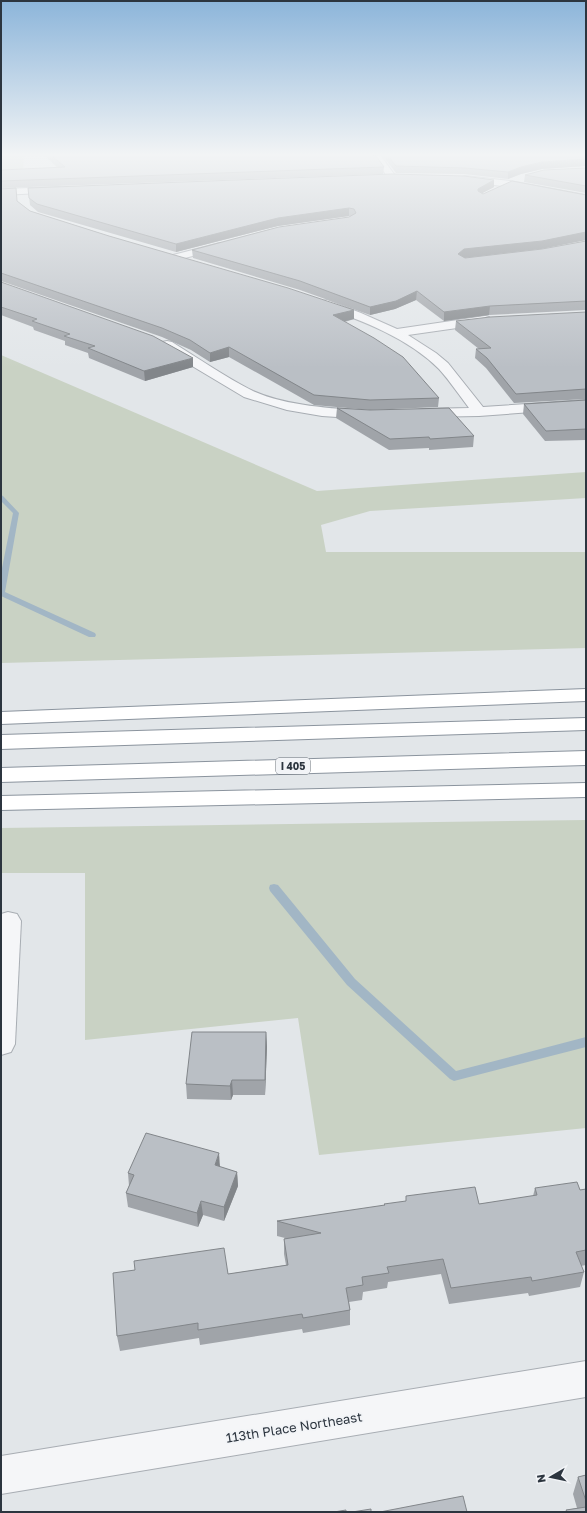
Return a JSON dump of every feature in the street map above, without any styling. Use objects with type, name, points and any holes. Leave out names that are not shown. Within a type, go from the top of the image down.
[{"type":"highway","points":[[1,718],[586,695]]},
{"type":"highway","points":[[526,698],[586,711]]},
{"type":"highway","points":[[1,742],[586,724]]},
{"type":"highway","name":"I 405","points":[[1,775],[586,758]]},
{"type":"highway","points":[[1,803],[586,790]]},
{"type":"street","points":[[177,258],[233,242]]},
{"type":"street","points":[[163,254],[198,264]]},
{"type":"street","points":[[315,300],[396,333],[442,366],[479,412]]},
{"type":"street","points":[[396,333],[497,319]]},
{"type":"street","points":[[158,341],[185,354],[249,394],[287,406],[322,412],[378,415]]},
{"type":"street","points":[[409,414],[479,412],[586,404]]},
{"type":"street","points":[[1,1044],[8,921]]},
{"type":"street","name":"113th Place Northeast","points":[[1,1475],[586,1379]]},
{"type":"green space","points":[[1,355],[317,491],[586,472],[586,498],[370,511],[321,525],[326,552],[586,552],[586,648],[1,663]]},
{"type":"green space","points":[[586,820],[586,1128],[319,1155],[298,1018],[85,1040],[85,873],[1,873],[1,828]]},
{"type":"building","points":[[1,227],[79,227],[288,288],[354,310],[333,315],[374,338],[403,357],[439,398],[370,400],[314,395],[229,347],[210,353],[190,340],[162,328],[1,273]]},
{"type":"building","points":[[116,227],[244,227],[176,244]]},
{"type":"building","points":[[279,227],[586,227],[586,232],[542,241],[464,249],[458,254],[465,258],[542,249],[586,241],[586,301],[490,306],[444,312],[417,291],[396,301],[370,307],[300,281],[192,250]]},
{"type":"building","points":[[1,282],[153,336],[193,358],[144,371],[88,348],[95,346],[64,336],[70,334],[32,321],[37,319],[1,307]]},
{"type":"building","points":[[586,312],[586,389],[516,394],[487,358],[476,349],[491,348],[456,321],[490,317]]},
{"type":"building","points":[[586,400],[586,429],[546,431],[524,404]]},
{"type":"building","points":[[337,408],[370,410],[449,408],[474,436],[430,439],[429,437],[390,439]]},
{"type":"building","points":[[192,1032],[266,1032],[265,1080],[232,1080],[230,1086],[186,1084]]},
{"type":"building","points":[[146,1133],[219,1153],[215,1165],[237,1172],[224,1207],[201,1201],[197,1213],[126,1193],[134,1175],[128,1173]]},
{"type":"building","points":[[577,1182],[580,1190],[586,1189],[586,1250],[576,1252],[584,1272],[532,1281],[531,1277],[451,1288],[443,1259],[387,1267],[389,1273],[362,1277],[363,1285],[346,1288],[350,1310],[303,1318],[302,1314],[198,1330],[198,1323],[117,1336],[113,1273],[135,1270],[134,1261],[224,1248],[228,1274],[288,1265],[284,1239],[321,1233],[277,1221],[406,1201],[406,1196],[475,1187],[479,1204],[537,1195],[535,1188]]},
{"type":"building","points":[[586,1475],[586,1501],[578,1477]]},
{"type":"building","points":[[463,1496],[467,1512],[380,1512]]},
{"type":"building","points":[[586,1507],[586,1512],[567,1512],[566,1510]]},
{"type":"building","points":[[371,1509],[371,1512],[352,1512]]},
{"type":"building","points":[[346,1510],[346,1512],[334,1512]]},
{"type":"waterway","points":[[1,497],[16,513],[1,593],[92,635]]},
{"type":"waterway","points":[[274,888],[351,982],[454,1076],[586,1042]]}]
